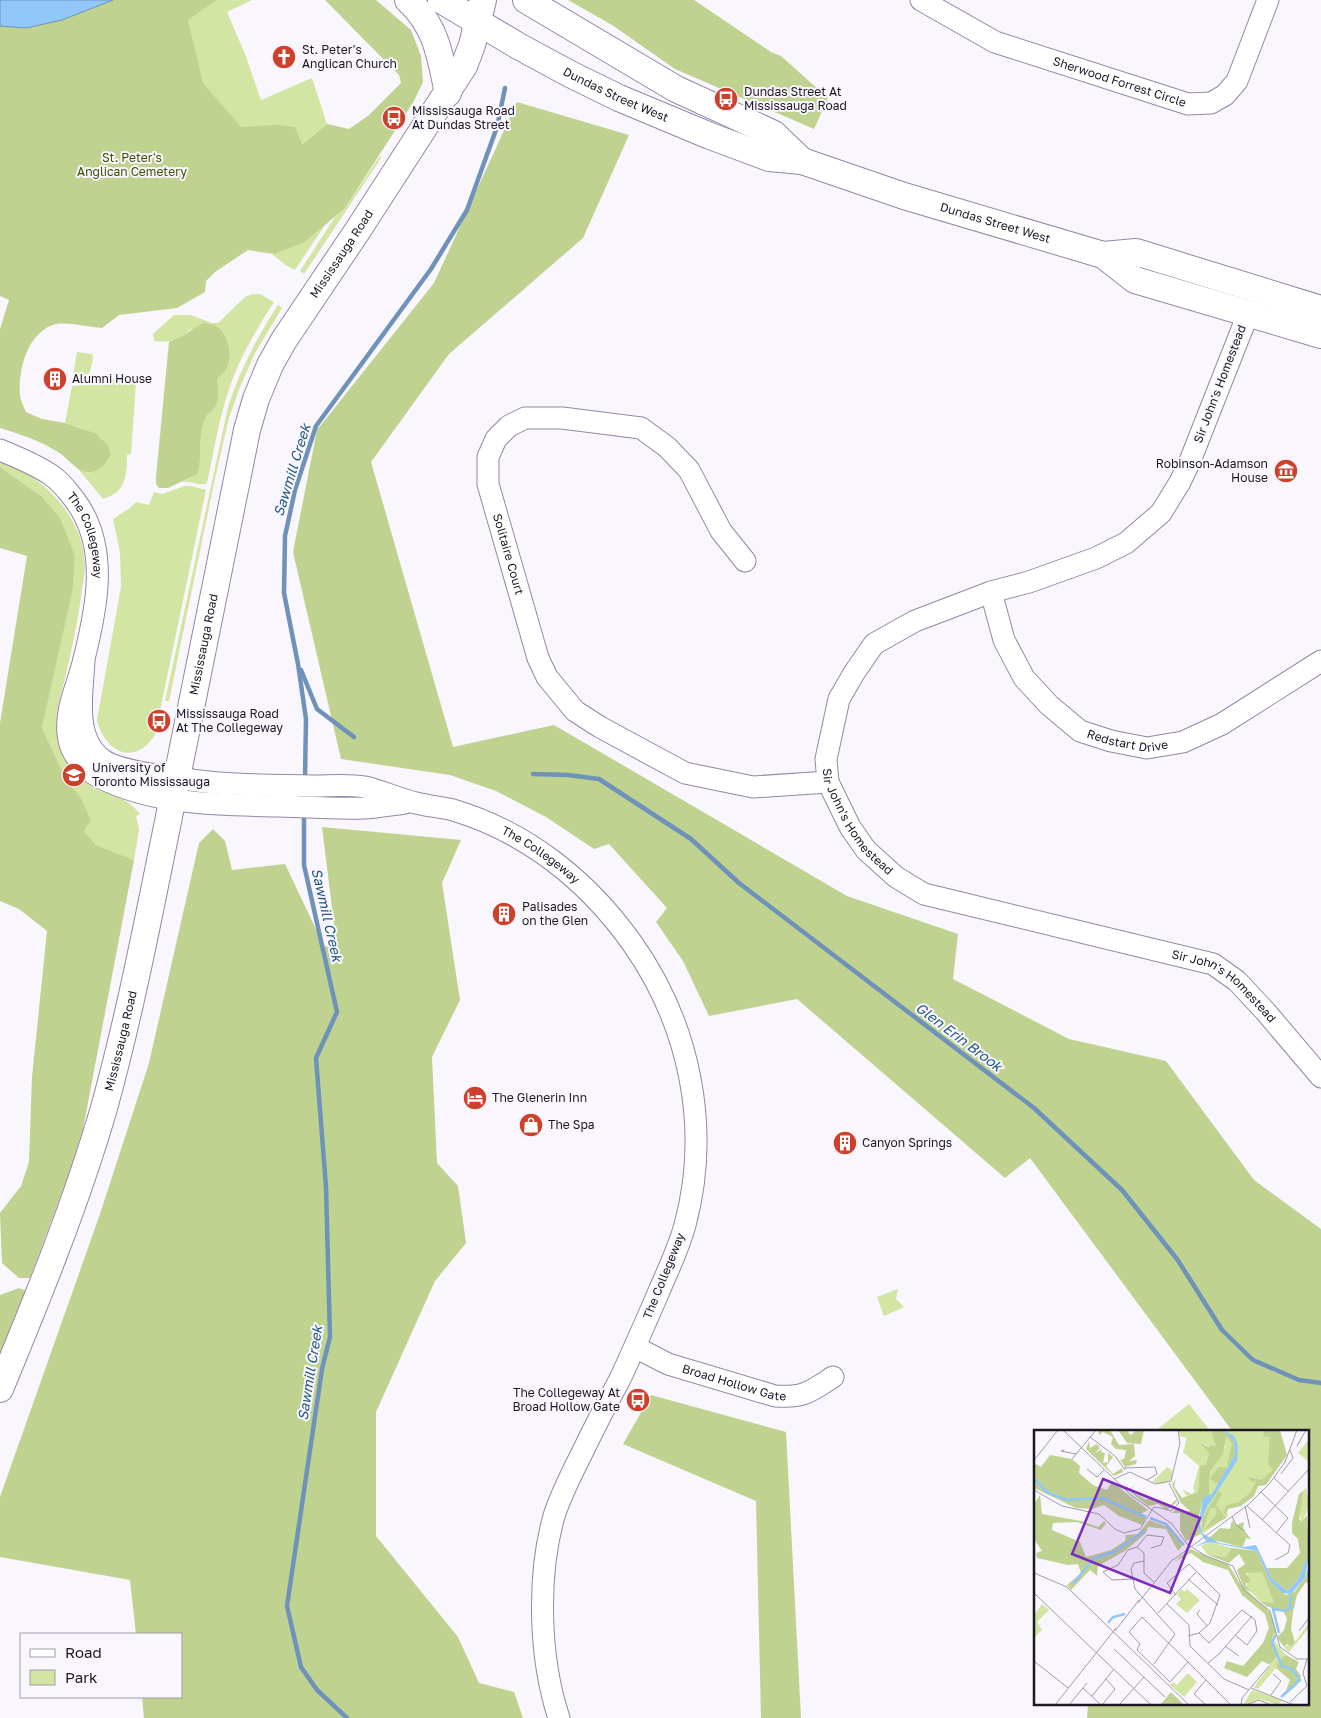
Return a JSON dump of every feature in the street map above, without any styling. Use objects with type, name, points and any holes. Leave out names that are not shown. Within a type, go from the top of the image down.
[{"type":"main road","points":[[408,0],[420,11],[430,25],[438,47],[448,92]]},
{"type":"main road","name":"Dundas Street West","points":[[441,0],[480,11],[570,74],[619,98],[692,129],[769,158],[802,161],[904,196],[1103,255],[1135,280],[1321,336]]},
{"type":"main road","name":"Dundas Street West","points":[[526,0],[676,89],[774,134],[802,161]]},
{"type":"main road","name":"Mississauga Road","points":[[0,1389],[45,1280],[76,1195],[103,1111],[129,1013],[247,430],[256,399],[270,365],[284,340],[464,66],[472,45],[480,11]]},
{"type":"main road","name":"Dundas Street West","points":[[1103,255],[1136,252],[1321,309]]},
{"type":"street","name":"Sherwood Forrest Circle","points":[[920,0],[995,42],[1188,104],[1211,103],[1225,95],[1236,81],[1268,0]]},
{"type":"street","name":"Sir John's Homestead","points":[[1248,314],[1190,461],[1161,513],[1126,543],[1096,558],[1029,582],[991,592],[915,621],[874,644],[839,699],[826,759],[828,782],[850,827],[866,850],[896,877],[924,894],[1213,964],[1237,981],[1321,1077]]},
{"type":"street","name":"Solitaire Court","points":[[745,561],[721,531],[689,470],[667,446],[641,428],[562,418],[525,418],[510,426],[496,439],[488,458],[488,484],[502,535],[538,658],[546,677],[575,711],[600,727],[685,772],[753,787],[828,782]]},
{"type":"street","name":"The Collegeway","points":[[0,450],[28,462],[52,476],[68,491],[86,519],[93,536],[98,557],[98,584],[84,660],[69,709],[67,726],[69,742],[75,756],[86,768],[97,776],[129,789],[175,788],[207,803],[255,795],[363,787],[415,802],[450,809],[500,827],[526,841],[553,860],[586,889],[633,944],[653,976],[672,1016],[688,1063],[695,1103],[695,1168],[692,1192],[686,1223],[677,1251],[635,1347],[567,1482],[555,1515],[546,1558],[543,1617],[548,1675],[559,1718]]},
{"type":"street","name":"Redstart Drive","points":[[991,592],[1004,640],[1024,678],[1049,705],[1080,731],[1111,741],[1147,748],[1183,742],[1222,724],[1321,660]]},
{"type":"street","name":"The Collegeway","points":[[255,795],[363,808],[415,802]]},
{"type":"street","name":"Broad Hollow Gate","points":[[635,1347],[668,1364],[776,1396],[793,1397],[807,1393],[832,1377]]},
{"type":"green space","points":[[113,0],[217,0],[188,20],[203,83],[241,127],[278,125],[295,127],[302,144],[327,124],[349,129],[368,116],[401,83],[399,75],[325,0],[376,0],[411,30],[421,56],[423,82],[414,101],[345,208],[305,242],[274,254],[248,250],[215,272],[206,281],[205,292],[177,308],[119,315],[102,328],[56,324],[38,334],[27,352],[23,363],[20,384],[21,401],[26,412],[42,419],[65,423],[95,433],[108,445],[111,455],[105,464],[98,470],[87,472],[79,469],[47,445],[0,428],[0,329],[9,300],[0,296],[0,26],[26,28]]},
{"type":"green space","name":"St. Peter's Anglican Cemetery","points":[[217,0],[252,0],[227,12],[245,54],[261,100],[312,78],[327,124],[164,251],[0,148]]},
{"type":"green space","points":[[568,0],[694,0],[771,52],[781,56],[828,98],[814,129],[675,69],[612,25]]},
{"type":"green space","points":[[517,102],[629,135],[583,238],[449,354],[371,462],[453,747],[554,725],[847,896],[958,934],[953,979],[1069,1039],[1166,1061],[1254,1180],[1321,1229],[1321,1718],[1087,1718],[1088,1706],[1308,1706],[1308,1430],[1232,1430],[1030,1158],[1005,1178],[797,999],[709,1016],[683,961],[656,922],[667,908],[609,844],[594,849],[546,817],[496,791],[450,775],[341,759],[293,552],[317,430],[434,283]]},
{"type":"green space","points":[[380,156],[381,158],[304,274],[300,271],[335,217],[345,208]]},
{"type":"green space","points":[[325,225],[295,270],[272,254],[305,242]]},
{"type":"green space","points":[[260,294],[274,302],[248,346],[232,380],[222,413],[208,479],[206,484],[182,482],[198,474],[203,424],[218,402],[217,379],[222,374],[191,329],[178,338],[165,342],[154,341],[153,334],[174,315],[191,315],[212,323],[218,323],[245,297]]},
{"type":"green space","points":[[278,305],[282,308],[255,353],[229,418],[169,701],[165,701],[228,407],[250,354]]},
{"type":"green space","points":[[203,323],[214,325],[223,332],[228,344],[229,362],[217,379],[218,402],[203,424],[198,474],[168,488],[159,488],[156,484],[156,477],[169,342]]},
{"type":"green space","points":[[77,352],[92,354],[90,372],[87,375],[73,375]]},
{"type":"green space","points":[[99,376],[136,382],[131,454],[127,455],[124,482],[121,488],[111,496],[103,499],[78,469],[89,473],[111,456],[108,448],[94,433],[65,423],[72,386],[87,385]]},
{"type":"green space","points":[[0,459],[32,476],[59,501],[69,515],[83,548],[85,574],[74,640],[57,712],[58,734],[64,756],[69,765],[84,782],[129,804],[140,814],[136,816],[139,829],[134,860],[96,845],[84,831],[91,820],[81,798],[66,779],[42,728],[73,589],[75,556],[41,496],[0,467]]},
{"type":"green space","points":[[0,467],[41,496],[60,518],[75,556],[73,589],[42,728],[66,779],[81,798],[91,820],[84,831],[96,845],[134,860],[83,1129],[70,1171],[30,1278],[19,1278],[2,1263],[0,1213],[21,1186],[29,1162],[32,1077],[47,931],[19,909],[0,901],[0,723],[27,556],[0,548]]},
{"type":"green space","points":[[185,486],[206,490],[155,735],[147,745],[138,751],[130,753],[121,752],[106,740],[97,720],[121,587],[120,552],[113,519],[136,502],[149,505],[154,492],[162,494]]},
{"type":"green space","points":[[322,827],[461,840],[442,883],[460,1000],[432,1057],[437,1163],[458,1186],[466,1243],[435,1281],[376,1412],[376,1536],[458,1637],[479,1683],[514,1692],[523,1718],[144,1718],[142,1698],[182,1698],[182,1633],[136,1633],[130,1580],[0,1557],[0,1497],[100,1214],[149,1063],[199,843],[213,829],[225,841],[232,870],[285,864],[324,946],[337,948]]},
{"type":"green space","points":[[19,1288],[26,1291],[0,1358],[0,1295]]},
{"type":"green space","points":[[898,1289],[896,1299],[904,1307],[884,1316],[877,1297]]},
{"type":"green space","points":[[651,1395],[786,1432],[801,1718],[761,1718],[756,1501],[623,1444]]},
{"type":"green space","points":[[1189,1404],[1209,1430],[1156,1430]]},
{"type":"water","points":[[0,0],[113,0],[62,20],[26,28],[0,26]]},
{"type":"waterway","name":"Sawmill Creek","points":[[305,779],[306,719],[298,664],[284,593],[285,536],[295,490],[316,426],[431,269],[467,210],[497,127],[505,88]]},
{"type":"waterway","name":"Glen Erin Brook","points":[[301,670],[317,709],[354,737]]},
{"type":"waterway","name":"Glen Erin Brook","points":[[533,774],[568,775],[599,779],[691,839],[739,883],[1034,1108],[1122,1190],[1177,1259],[1222,1330],[1253,1360],[1299,1380],[1321,1383]]},
{"type":"waterway","name":"Sawmill Creek","points":[[304,812],[304,865],[337,1012],[316,1058],[326,1187],[330,1337],[322,1369],[287,1606],[301,1667],[317,1690],[347,1718]]},
{"type":"place","name":"St. Peter's Anglican Church","points":[[284,57]]},
{"type":"place","name":"Dundas Street At Mississauga Road","points":[[726,99]]},
{"type":"place","name":"Mississauga Road At Dundas Street","points":[[394,118]]},
{"type":"place","name":"Alumni House","points":[[55,379]]},
{"type":"place","name":"Robinson-Adamson House","points":[[1286,471]]},
{"type":"place","name":"Mississauga Road At The Collegeway","points":[[159,721]]},
{"type":"place","name":"University of Toronto Mississauga","points":[[74,775]]},
{"type":"place","name":"Palisades on the Glen","points":[[504,914]]},
{"type":"place","name":"The Glenerin Inn","points":[[475,1098]]},
{"type":"place","name":"The Spa","points":[[531,1125]]},
{"type":"place","name":"Canyon Springs","points":[[845,1143]]},
{"type":"place","name":"The Collegeway At Broad Hollow Gate","points":[[638,1400]]}]
